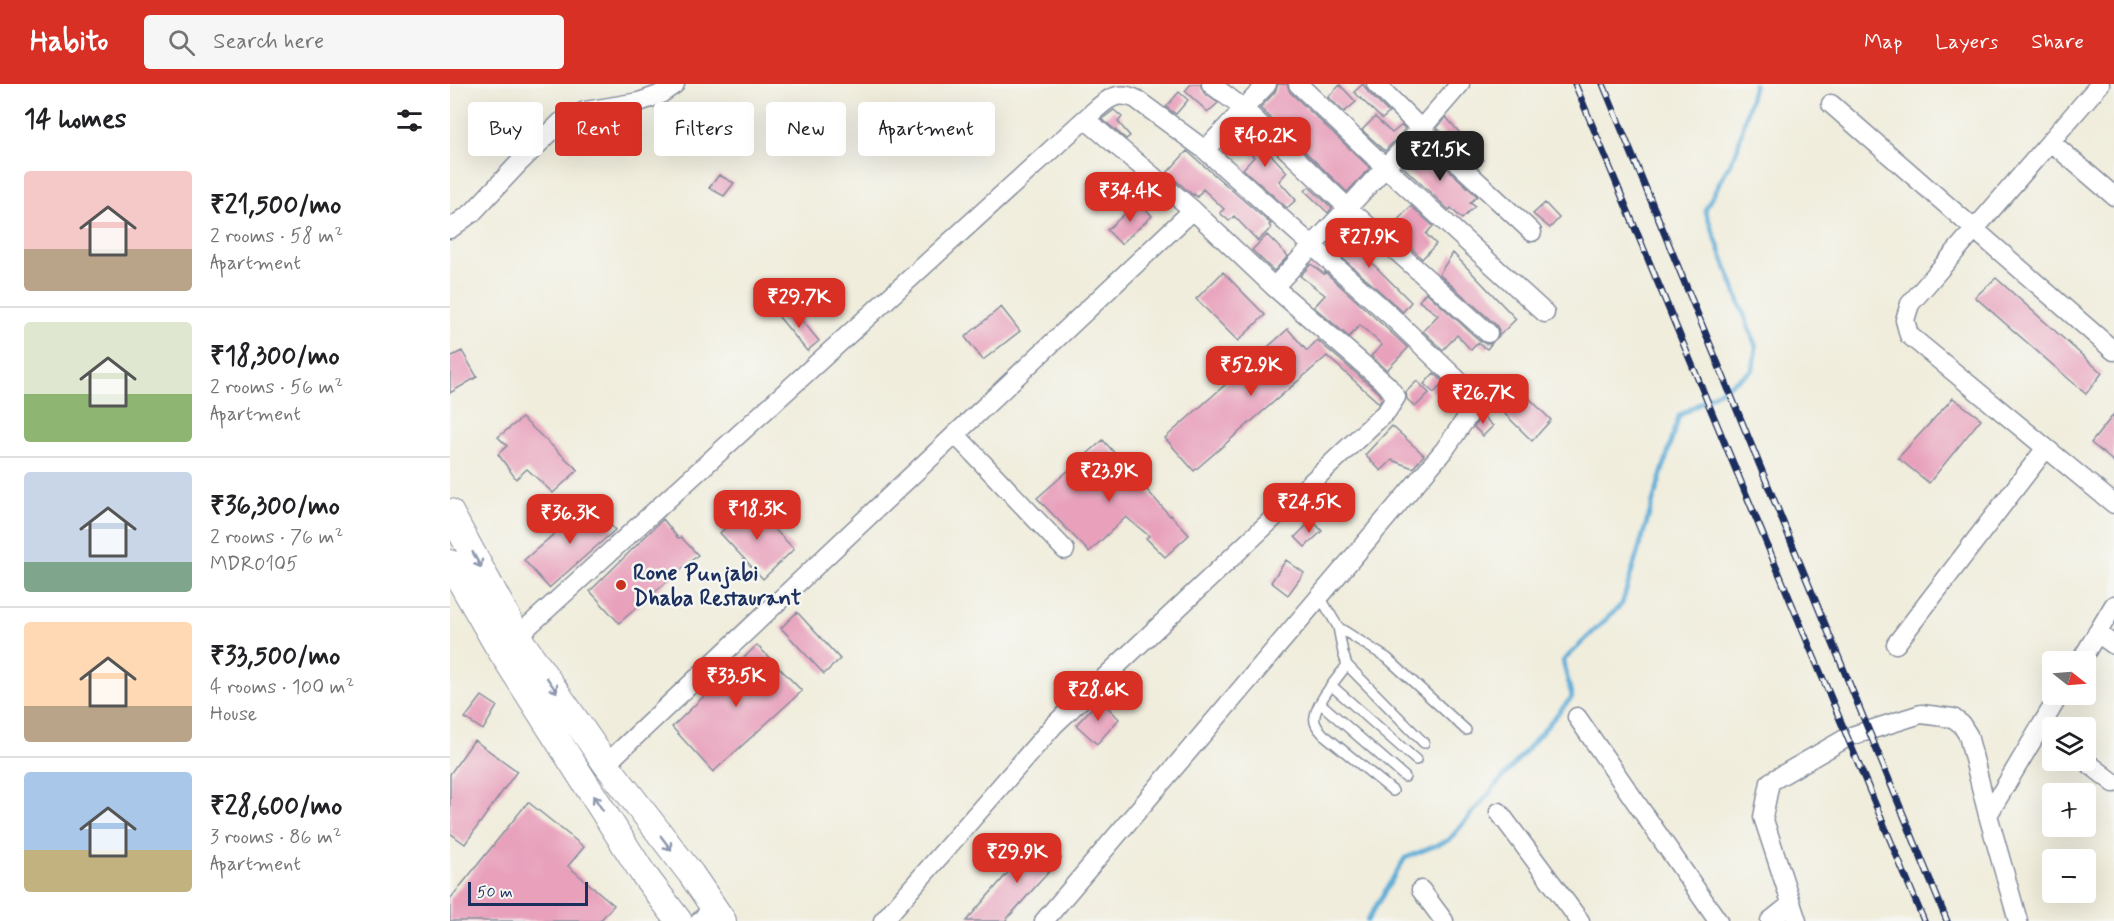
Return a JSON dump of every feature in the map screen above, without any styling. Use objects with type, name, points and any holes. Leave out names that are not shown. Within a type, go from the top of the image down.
[{"type":"main road","points":[[450,512],[504,609],[509,643],[642,872],[679,921]]},
{"type":"main road","points":[[450,563],[509,643],[691,874],[712,917]]},
{"type":"street","points":[[450,229],[473,212],[561,122],[585,111],[639,102],[659,95],[675,84]]},
{"type":"street","points":[[1211,84],[1244,109],[1347,207],[1488,333]]},
{"type":"street","points":[[1205,150],[1267,84]]},
{"type":"street","points":[[1298,84],[1545,313]]},
{"type":"street","points":[[1376,84],[1532,232]]},
{"type":"street","points":[[1274,287],[1460,84]]},
{"type":"street","points":[[2100,84],[1910,304],[1905,320],[1909,335],[2114,504]]},
{"type":"street","points":[[509,643],[1109,99],[1114,89],[1136,99],[1205,150],[1391,316],[1465,387],[1472,401],[1470,413],[1445,449],[1044,921]]},
{"type":"street","points":[[1831,104],[2114,351]]},
{"type":"street","points":[[883,921],[1054,725],[1393,403],[1396,397],[1387,385],[1274,287],[1193,210],[1085,119]]},
{"type":"street","points":[[2050,142],[2114,196]]},
{"type":"street","points":[[606,764],[1193,210]]},
{"type":"street","points":[[955,434],[1065,550]]},
{"type":"street","points":[[1896,644],[2046,448]]},
{"type":"street","points":[[2086,651],[2114,605]]},
{"type":"street","points":[[2097,633],[2114,645]]},
{"type":"street","points":[[1770,921],[1794,913],[1762,817],[1770,782],[1848,737],[1921,714],[1953,718],[1962,724],[1968,735],[2018,921]]},
{"type":"street","points":[[1577,717],[1718,921]]},
{"type":"street","points":[[1988,815],[2042,738]]},
{"type":"street","points":[[2096,769],[2114,783]]},
{"type":"street","points":[[1499,812],[1580,921]]},
{"type":"street","points":[[1421,891],[1444,921]]},
{"type":"lane","points":[[1319,595],[1338,627],[1347,665],[1424,743]]},
{"type":"lane","points":[[1338,627],[1387,658],[1466,730]]},
{"type":"lane","points":[[1347,665],[1320,703],[1314,720],[1323,734],[1393,791]]},
{"type":"lane","points":[[1332,686],[1416,760]]},
{"type":"lane","points":[[1320,703],[1405,777]]},
{"type":"building","points":[[1191,84],[1200,84],[1204,93],[1218,103],[1208,112],[1185,91]]},
{"type":"building","points":[[1278,84],[1287,84],[1290,92],[1370,168],[1347,192],[1260,108],[1275,92]]},
{"type":"building","points":[[1363,84],[1389,113],[1382,119],[1354,92]]},
{"type":"building","points":[[1340,85],[1356,102],[1344,112],[1328,97]]},
{"type":"building","points":[[1179,92],[1188,100],[1176,114],[1166,107]]},
{"type":"building","points":[[1114,110],[1122,117],[1118,122],[1130,136],[1126,139],[1102,119]]},
{"type":"building","points":[[1375,117],[1392,133],[1402,125],[1405,129],[1385,151],[1362,130]]},
{"type":"building","points":[[1446,117],[1483,160],[1477,166],[1437,128]]},
{"type":"building","points":[[1244,125],[1287,172],[1279,181],[1296,200],[1287,208],[1243,169],[1254,157],[1234,136]]},
{"type":"building","points":[[1422,145],[1477,196],[1470,203],[1475,206],[1462,219],[1451,208],[1449,210],[1402,166]]},
{"type":"building","points":[[1187,151],[1271,224],[1269,225],[1271,228],[1258,241],[1234,216],[1229,221],[1220,213],[1224,209],[1203,189],[1197,197],[1167,173]]},
{"type":"building","points":[[719,175],[734,183],[724,196],[709,188]]},
{"type":"building","points":[[1309,187],[1332,208],[1328,213],[1305,191]]},
{"type":"building","points":[[1139,201],[1152,216],[1121,244],[1107,230]]},
{"type":"building","points":[[1545,203],[1559,218],[1550,228],[1533,214]]},
{"type":"building","points":[[1411,206],[1433,226],[1426,234],[1436,244],[1422,259],[1391,227]]},
{"type":"building","points":[[1267,235],[1288,256],[1274,271],[1252,250]]},
{"type":"building","points":[[1337,236],[1340,239],[1343,237],[1353,248],[1364,237],[1379,251],[1370,261],[1411,302],[1403,312],[1330,247],[1329,245]]},
{"type":"building","points":[[1453,253],[1516,319],[1498,337],[1499,330],[1496,325],[1439,274]]},
{"type":"building","points":[[1311,264],[1324,274],[1325,272],[1408,348],[1387,370],[1371,356],[1382,345],[1360,325],[1349,337],[1314,307],[1325,295],[1300,276]]},
{"type":"building","points":[[1223,272],[1265,315],[1238,341],[1196,299]]},
{"type":"building","points":[[1996,278],[2102,373],[2086,394],[1975,297]]},
{"type":"building","points":[[1426,292],[1480,341],[1486,344],[1492,343],[1487,349],[1478,343],[1471,350],[1457,335],[1443,350],[1423,331],[1438,315],[1419,301]]},
{"type":"building","points":[[791,307],[819,341],[807,351],[779,317]]},
{"type":"building","points":[[1001,307],[1020,331],[983,360],[965,337]]},
{"type":"building","points":[[1288,329],[1307,351],[1317,340],[1379,393],[1382,398],[1379,403],[1327,356],[1194,471],[1165,438]]},
{"type":"building","points":[[462,351],[477,377],[450,393],[450,357]]},
{"type":"building","points":[[1434,373],[1444,382],[1434,393],[1424,384]]},
{"type":"building","points":[[1417,381],[1429,393],[1415,407],[1407,399],[1406,392]]},
{"type":"building","points":[[1521,390],[1551,420],[1532,441],[1501,410]]},
{"type":"building","points":[[1953,398],[1981,419],[1929,483],[1898,458]]},
{"type":"building","points":[[1481,414],[1493,426],[1483,436],[1474,427]]},
{"type":"building","points":[[2114,414],[2114,462],[2091,443]]},
{"type":"building","points":[[522,418],[578,470],[553,493],[527,469],[516,479],[498,454],[507,446],[498,437]]},
{"type":"building","points":[[1392,426],[1424,455],[1413,468],[1392,460],[1381,471],[1365,455]]},
{"type":"building","points":[[1103,440],[1189,535],[1165,557],[1146,538],[1149,536],[1126,517],[1089,552],[1037,498]]},
{"type":"building","points":[[591,502],[615,530],[549,588],[524,560]]},
{"type":"building","points":[[750,504],[794,549],[763,579],[720,533]]},
{"type":"building","points":[[663,519],[678,538],[681,537],[698,555],[619,623],[590,591]]},
{"type":"building","points":[[1312,520],[1322,531],[1305,547],[1295,537]]},
{"type":"building","points":[[1286,560],[1304,573],[1288,595],[1271,582]]},
{"type":"building","points":[[797,612],[840,659],[824,674],[781,628]]},
{"type":"building","points":[[757,645],[802,691],[713,772],[672,727]]},
{"type":"building","points":[[482,696],[497,706],[483,730],[465,718]]},
{"type":"building","points":[[1100,699],[1119,719],[1097,744],[1076,725]]},
{"type":"building","points":[[474,740],[517,771],[465,844],[450,833],[450,774]]},
{"type":"building","points":[[528,802],[584,847],[568,866],[614,905],[600,921],[450,921],[450,899]]},
{"type":"building","points":[[1038,838],[1061,858],[1005,921],[966,921]]},
{"type":"waterway","points":[[1367,921],[1405,858],[1449,840],[1572,697],[1563,661],[1622,604],[1679,416],[1753,370],[1756,347],[1705,210],[1737,150],[1754,84]]},
{"type":"railway","points":[[1575,84],[1924,921]]},
{"type":"railway","points":[[1603,84],[1947,921]]},
{"type":"place","name":"Rone Punjabi Dhaba Restaurant","points":[[621,585]]}]
